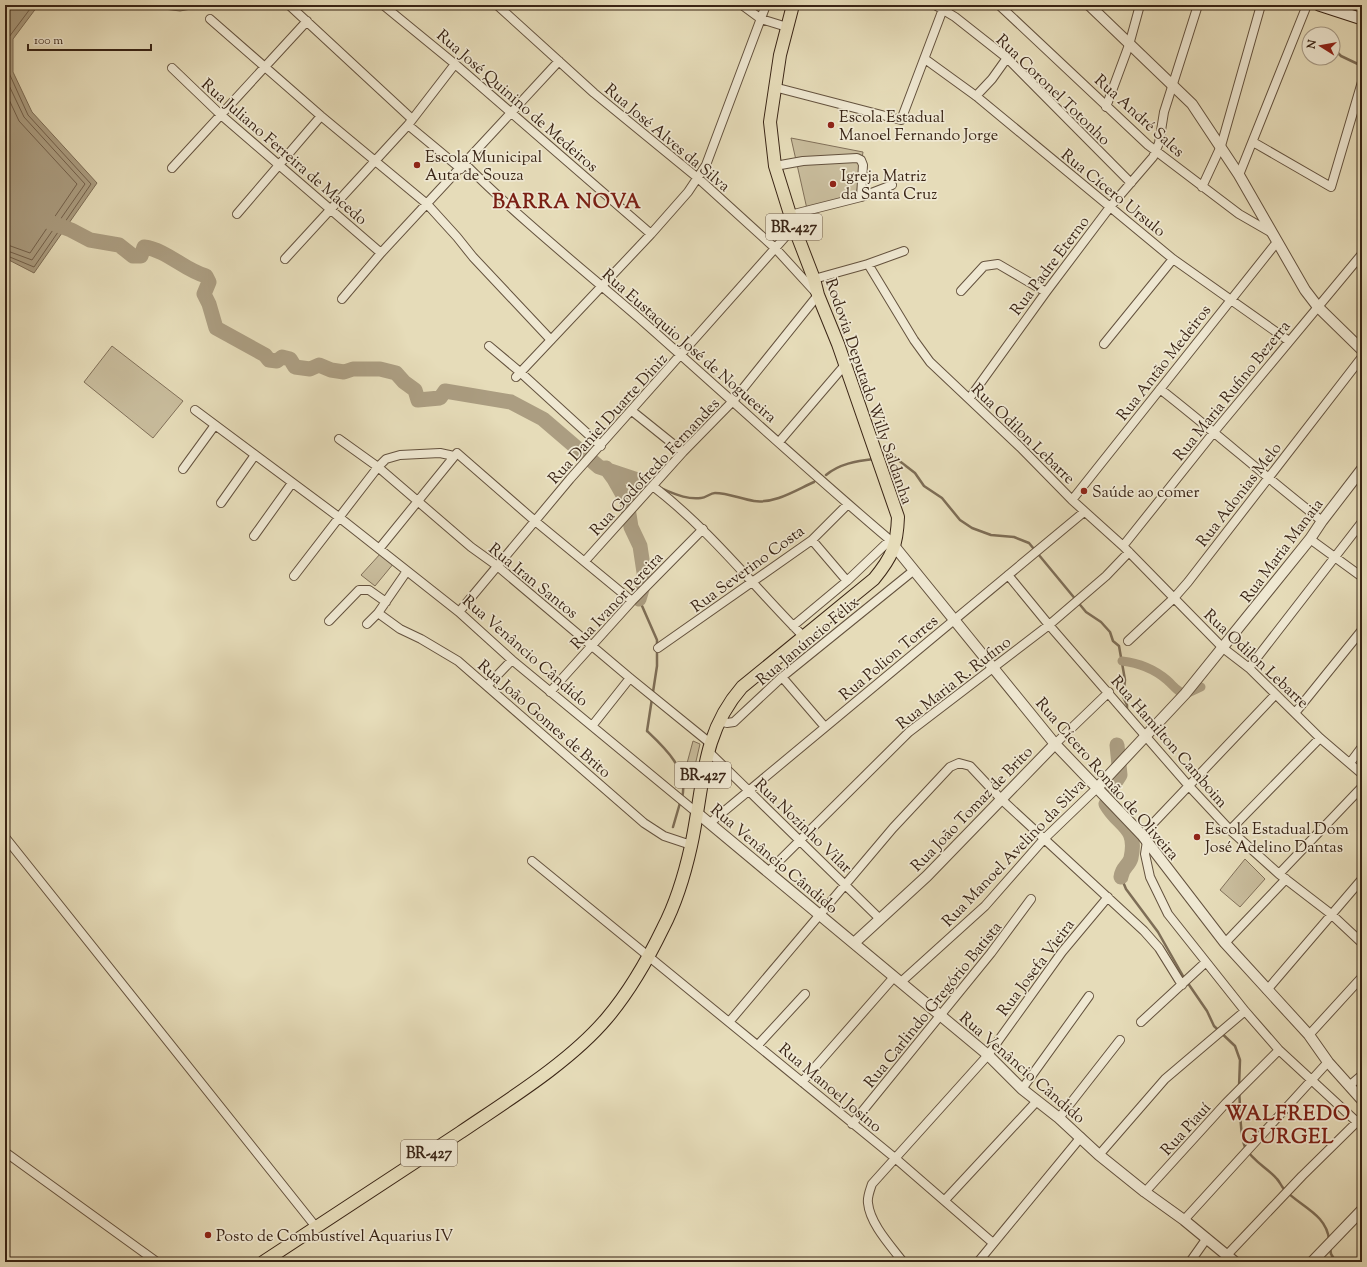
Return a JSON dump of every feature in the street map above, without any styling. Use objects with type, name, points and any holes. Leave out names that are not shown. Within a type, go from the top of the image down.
[{"type":"main road","name":"Rodovia Deputado Willy Saldanha","points":[[263,1262],[501,1105],[574,1050],[607,1018],[664,927],[692,845],[696,812],[709,747],[727,704],[742,687],[874,579],[888,562],[898,517],[844,366],[838,344],[818,295],[814,279],[794,227],[775,166],[770,122],[774,87],[793,5]]},
{"type":"main road","points":[[1319,5],[1362,19]]},
{"type":"street","name":"Rua Eustaquio José de Nogueeira","points":[[289,5],[410,122],[545,239],[602,286],[893,544]]},
{"type":"street","name":"Rua José Quinino de Medeiros","points":[[383,5],[455,64],[651,234]]},
{"type":"street","name":"Rua José Alves da Silva","points":[[497,5],[594,93],[699,179],[776,249],[818,295]]},
{"type":"street","points":[[742,5],[762,20],[787,27]]},
{"type":"street","points":[[518,374],[651,234],[699,179],[706,165],[762,20],[766,5]]},
{"type":"street","name":"Rua Coronel Totonho","points":[[935,5],[943,9],[1007,58],[1131,183]]},
{"type":"street","name":"Rua André Sales","points":[[999,5],[1106,107],[1156,152],[1239,214],[1275,237]]},
{"type":"street","points":[[1089,5],[1129,46],[1173,84],[1192,104],[1221,146],[1275,237],[1292,269],[1318,307],[1362,350]]},
{"type":"street","points":[[1106,107],[1129,46],[1140,5]]},
{"type":"street","points":[[1156,152],[1164,112],[1198,5]]},
{"type":"street","points":[[1202,187],[1221,146],[1261,5]]},
{"type":"street","points":[[1239,175],[1307,5]]},
{"type":"street","points":[[774,87],[901,120],[943,9]]},
{"type":"street","points":[[210,19],[321,116],[427,204],[478,263],[551,340]]},
{"type":"street","points":[[172,168],[307,21]]},
{"type":"street","points":[[976,96],[992,80],[1007,58]]},
{"type":"street","name":"Rua Cícero Ursulo","points":[[925,59],[976,96],[1173,259],[1290,341]]},
{"type":"street","points":[[342,298],[380,253],[463,167],[559,61]]},
{"type":"street","points":[[285,260],[410,122],[455,64]]},
{"type":"street","name":"Rua Juliano Ferreira de Macedo","points":[[172,68],[221,115],[380,253]]},
{"type":"street","points":[[1253,142],[1331,187],[1362,82]]},
{"type":"street","points":[[237,214],[321,116]]},
{"type":"street","name":"Rua Padre Eterno","points":[[969,399],[1046,292],[1110,207],[1156,152]]},
{"type":"street","points":[[775,166],[803,161],[857,158],[863,165],[861,197]]},
{"type":"street","points":[[790,215],[861,197],[892,186]]},
{"type":"street","name":"Rua Daniel Duarte Diniz","points":[[459,612],[570,479],[681,356],[794,227]]},
{"type":"street","name":"Rua Antão Medeiros","points":[[1072,500],[1230,300],[1275,237]]},
{"type":"street","points":[[814,279],[868,264],[904,251]]},
{"type":"street","name":"Rua Maria Rufino Bezerra","points":[[1126,549],[1214,432],[1362,254]]},
{"type":"street","points":[[1104,344],[1173,259]]},
{"type":"street","name":"Rua Odilon Lebarre","points":[[868,264],[920,350],[930,362],[1020,447],[1084,512],[1126,549],[1223,648],[1249,668],[1320,738],[1362,774]]},
{"type":"street","points":[[961,291],[984,266],[998,264],[1046,292]]},
{"type":"street","name":"Rua Godofredo Fernandes","points":[[586,561],[654,487],[683,452],[733,401],[818,295]]},
{"type":"street","points":[[489,346],[518,374],[601,446]]},
{"type":"street","name":"Rua Adonias Melo","points":[[1128,640],[1174,598],[1362,357]]},
{"type":"street","points":[[779,442],[844,366]]},
{"type":"street","points":[[1160,389],[1214,432],[1268,479],[1322,521]]},
{"type":"street","name":"Rua Venâncio Cândido","points":[[195,410],[340,518],[459,612],[550,692],[710,823],[988,1055],[1022,1089],[1059,1118],[1145,1192],[1184,1220],[1231,1259]]},
{"type":"street","points":[[632,411],[683,452]]},
{"type":"street","points":[[183,469],[215,424]]},
{"type":"street","name":"Rua Iran Santos","points":[[339,439],[378,467],[471,547],[496,566],[630,678],[709,747]]},
{"type":"street","points":[[294,576],[378,467],[386,459],[400,455],[440,453],[456,455],[535,521],[586,561],[632,601]]},
{"type":"street","points":[[221,503],[255,455]]},
{"type":"street","points":[[379,549],[417,500],[456,455]]},
{"type":"street","name":"Rua Maria Manaia","points":[[1223,648],[1310,539],[1362,469]]},
{"type":"street","points":[[254,536],[292,483]]},
{"type":"street","points":[[654,487],[679,506],[703,529],[804,637]]},
{"type":"street","name":"Rua Severino Costa","points":[[658,648],[812,540],[848,504]]},
{"type":"street","name":"Rua Polion Torres","points":[[710,823],[1084,512]]},
{"type":"street","points":[[1249,668],[1362,522]]},
{"type":"street","name":"Rua Ivanor Pereira","points":[[550,692],[632,601],[703,529]]},
{"type":"street","points":[[1310,539],[1362,577]]},
{"type":"street","points":[[812,540],[847,581]]},
{"type":"street","points":[[793,626],[893,544]]},
{"type":"street","name":"Rua Cícero Romão de Oliveira","points":[[893,544],[913,571],[1055,744],[1144,838],[1225,943],[1309,1035],[1328,1062],[1362,1100]]},
{"type":"street","name":"Rua Maria R. Rufino","points":[[768,872],[909,732],[1049,625],[1106,576],[1126,549]]},
{"type":"street","points":[[367,624],[378,613],[407,571]]},
{"type":"street","name":"Rua Janúncio Félix","points":[[719,721],[728,723],[734,722],[782,677],[913,571]]},
{"type":"street","name":"Rua Hamilton Camboim","points":[[1008,576],[1188,785],[1230,830],[1283,876],[1331,914],[1362,943]]},
{"type":"street","points":[[329,621],[356,592],[364,589],[374,592],[386,602]]},
{"type":"street","name":"Rua João Gomes de Brito","points":[[378,613],[400,629],[445,652],[487,686],[644,823],[664,836],[692,845]]},
{"type":"street","points":[[1295,714],[1362,630]]},
{"type":"street","name":"Rua Manoel Avelino da Silva","points":[[802,1082],[898,980],[985,906],[1044,838],[1096,788],[1146,736],[1223,648]]},
{"type":"street","points":[[487,686],[512,660]]},
{"type":"street","points":[[782,677],[825,727]]},
{"type":"street","points":[[592,726],[630,678]]},
{"type":"street","name":"Rua João Tomaz de Brito","points":[[854,943],[949,855],[1001,799],[1109,692]]},
{"type":"street","points":[[1231,1259],[1302,1176],[1359,1120],[1312,1081],[1279,1050],[1245,1011],[1168,914],[1150,877],[1146,864],[1144,838],[1188,785],[1275,695]]},
{"type":"street","points":[[1230,830],[1320,738]]},
{"type":"street","name":"Rua Nozinho Vilar","points":[[709,747],[749,791],[800,839],[880,919]]},
{"type":"street","points":[[1350,763],[1362,747]]},
{"type":"street","points":[[730,1021],[909,812],[950,767],[960,763],[970,766],[1001,799],[1144,931],[1159,948],[1182,985]]},
{"type":"street","points":[[1225,943],[1362,787]]},
{"type":"street","points":[[7,843],[316,1227]]},
{"type":"street","name":"Rua Manoel Josino","points":[[532,861],[730,1021],[945,1200],[993,1243]]},
{"type":"street","points":[[1267,990],[1362,879]]},
{"type":"street","name":"Rua Josefa Vieira","points":[[903,1262],[875,1223],[868,1202],[872,1184],[988,1055],[1062,952],[1108,897]]},
{"type":"street","name":"Rua Carlindo Gregório Batista","points":[[852,1124],[941,1016],[1031,899]]},
{"type":"street","points":[[1141,1022],[1206,962]]},
{"type":"street","points":[[1309,1035],[1362,977]]},
{"type":"street","points":[[758,1045],[805,994]]},
{"type":"street","points":[[1022,1089],[1089,996]]},
{"type":"street","points":[[1100,1154],[1165,1079],[1245,1011]]},
{"type":"street","points":[[1059,1118],[1120,1040]]},
{"type":"street","name":"Rua Piauí","points":[[1145,1192],[1226,1103],[1279,1050]]},
{"type":"street","points":[[1184,1220],[1328,1062]]},
{"type":"street","points":[[1350,1086],[1362,1075]]},
{"type":"street","points":[[945,1200],[1037,1101]]},
{"type":"street","points":[[978,1262],[1081,1137]]},
{"type":"street","points":[[5,1152],[157,1262]]},
{"type":"street","points":[[1312,1262],[1362,1210]]},
{"type":"street","points":[[1190,1262],[1207,1238]]},
{"type":"shaded area","points":[[791,138],[863,152],[856,198],[807,209]]},
{"type":"shaded area","points":[[112,346],[183,401],[153,438],[84,382]]},
{"type":"shaded area","points":[[381,553],[394,563],[375,586],[361,575]]},
{"type":"shaded area","points":[[693,741],[700,744],[694,770],[686,767]]},
{"type":"shaded area","points":[[1245,859],[1265,879],[1240,907],[1220,890]]},
{"type":"water","points":[[5,5],[41,5],[37,7],[13,39],[13,72],[32,112],[97,183],[34,273],[5,258]]},
{"type":"water","points":[[132,5],[213,5],[180,11]]},
{"type":"waterway","points":[[1341,56],[1362,66]]},
{"type":"waterway","points":[[47,221],[71,230],[90,240],[119,245],[133,256],[141,256],[144,247],[152,249],[206,276],[209,282],[204,294],[209,304],[216,328],[265,355],[269,360],[277,361],[282,357],[290,359],[295,367],[310,369],[319,365],[331,370],[344,372],[353,369],[380,369],[396,373],[404,382],[415,390],[418,400],[440,398],[445,391],[511,402],[543,419],[599,467],[644,482]]},
{"type":"waterway","points":[[880,458],[893,456],[915,473],[924,486],[942,498],[960,520],[972,528],[991,535],[1014,537],[1029,543],[1086,612],[1101,622],[1110,632],[1113,641],[1119,646],[1125,680],[1123,697],[1127,705],[1127,711]]},
{"type":"waterway","points":[[826,475],[836,468],[874,459]]},
{"type":"waterway","points":[[606,468],[627,502],[631,527],[640,546],[645,579],[639,599]]},
{"type":"waterway","points":[[644,482],[651,484]]},
{"type":"waterway","points":[[660,488],[680,496],[690,498],[703,498],[715,493],[754,501],[762,501],[785,496],[814,482]]},
{"type":"waterway","points":[[639,599],[657,640],[657,666],[647,731],[668,752],[679,769],[682,778],[682,798]]},
{"type":"waterway","points":[[1122,661],[1134,663],[1151,669],[1162,676],[1178,690],[1186,694],[1201,687]]},
{"type":"waterway","points":[[1111,789],[1120,775],[1117,745]]},
{"type":"waterway","points":[[673,827],[680,803]]},
{"type":"waterway","points":[[1106,804],[1111,812],[1130,833],[1132,839],[1131,858],[1121,877]]},
{"type":"waterway","points":[[1121,877],[1126,889],[1158,932],[1183,976],[1207,1011],[1214,1026],[1235,1046],[1240,1060],[1239,1087]]},
{"type":"waterway","points":[[1239,1092],[1243,1142],[1248,1152],[1278,1180],[1290,1195],[1318,1217],[1327,1231],[1329,1240]]},
{"type":"waterway","points":[[1330,1247],[1331,1254],[1336,1262]]},
{"type":"place","name":"Escola Estadual Manoel Fernando Jorge","points":[[831,125]]},
{"type":"place","name":"Escola Municipal Auta de Souza","points":[[417,165]]},
{"type":"place","name":"Igreja Matriz da Santa Cruz","points":[[833,184]]},
{"type":"place","name":"Saúde ao comer","points":[[1084,491]]},
{"type":"place","name":"Escola Estadual Dom José Adelino Dantas","points":[[1197,837]]},
{"type":"place","name":"Posto de Combustível Aquarius IV","points":[[208,1235]]},
{"type":"district","name":"BARRA NOVA","points":[[567,201]]},
{"type":"district","name":"WALFREDO GURGEL","points":[[1288,1124]]}]
